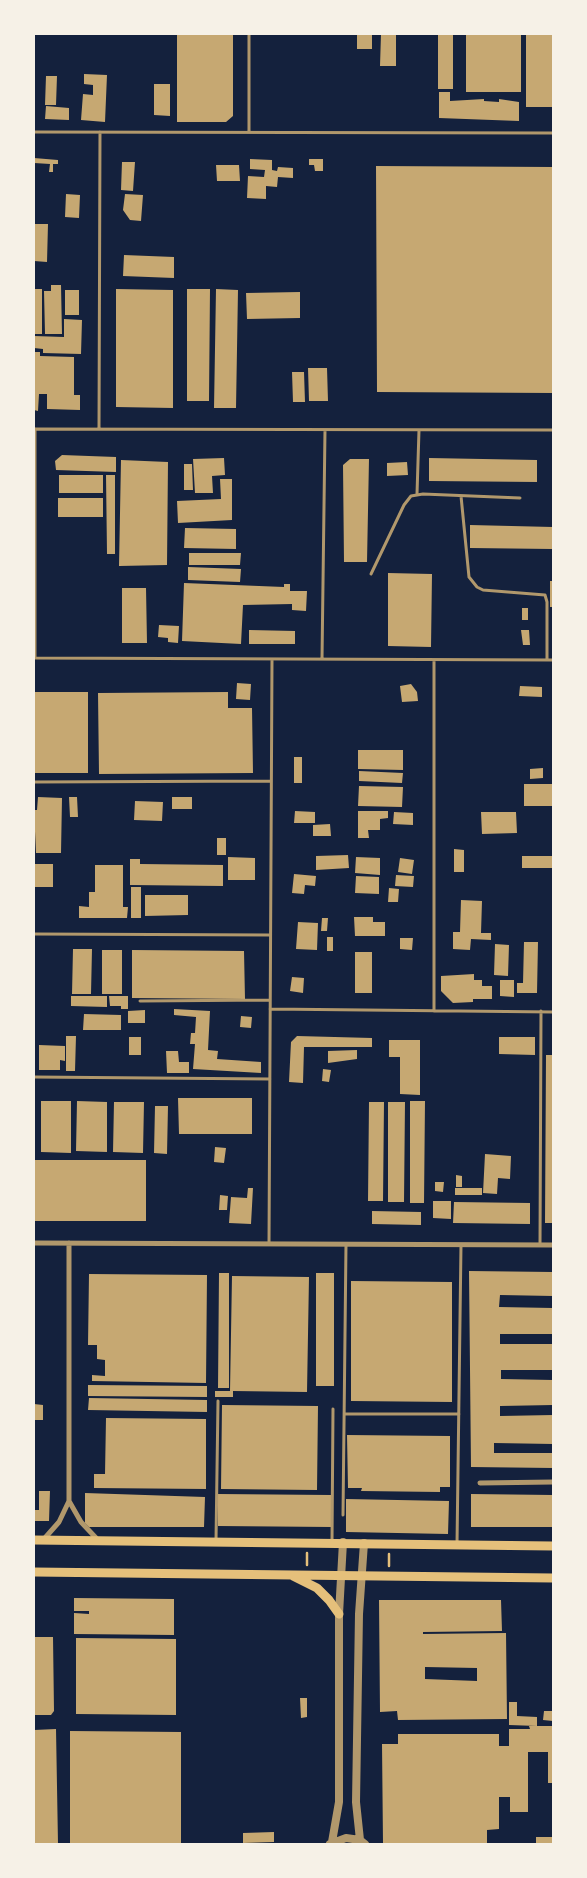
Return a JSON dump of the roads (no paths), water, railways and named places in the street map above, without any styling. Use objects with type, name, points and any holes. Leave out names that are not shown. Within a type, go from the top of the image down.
[{"type":"main road","points":[[34,1540],[216,1540],[553,1546]]},
{"type":"main road","points":[[34,1572],[285,1573],[553,1578]]},
{"type":"main road","points":[[285,1573],[317,1588],[339,1614]]},
{"type":"street","points":[[34,1243],[553,1244]]},
{"type":"street","points":[[44,1540],[59,1522],[69,1501],[69,1243]]},
{"type":"street","points":[[480,1483],[553,1482]]},
{"type":"street","points":[[69,1501],[81,1522],[97,1539]]},
{"type":"street","points":[[343,1542],[339,1614],[339,1802],[331,1843],[346,1838],[362,1842],[356,1802],[364,1543]]},
{"type":"lane","points":[[249,34],[249,132]]},
{"type":"lane","points":[[34,132],[553,133]]},
{"type":"lane","points":[[99,429],[100,132]]},
{"type":"lane","points":[[553,430],[34,429],[34,658],[553,660]]},
{"type":"lane","points":[[322,659],[325,430]]},
{"type":"lane","points":[[417,494],[419,430]]},
{"type":"lane","points":[[372,574],[404,505],[411,496],[417,494],[520,498]]},
{"type":"lane","points":[[461,496],[469,577],[477,587],[483,590],[545,595],[547,602],[547,660]]},
{"type":"lane","points":[[269,1243],[272,659]]},
{"type":"lane","points":[[434,660],[434,1011]]},
{"type":"lane","points":[[34,782],[271,781]]},
{"type":"lane","points":[[34,934],[270,935]]},
{"type":"lane","points":[[140,1001],[270,1000]]},
{"type":"lane","points":[[270,1009],[553,1012]]},
{"type":"lane","points":[[540,1244],[541,1012]]},
{"type":"lane","points":[[34,1077],[270,1079]]},
{"type":"lane","points":[[343,1514],[346,1244]]},
{"type":"lane","points":[[457,1544],[462,1244]]},
{"type":"lane","points":[[216,1540],[218,1401]]},
{"type":"lane","points":[[332,1542],[334,1409]]},
{"type":"lane","points":[[344,1414],[458,1414]]}]
